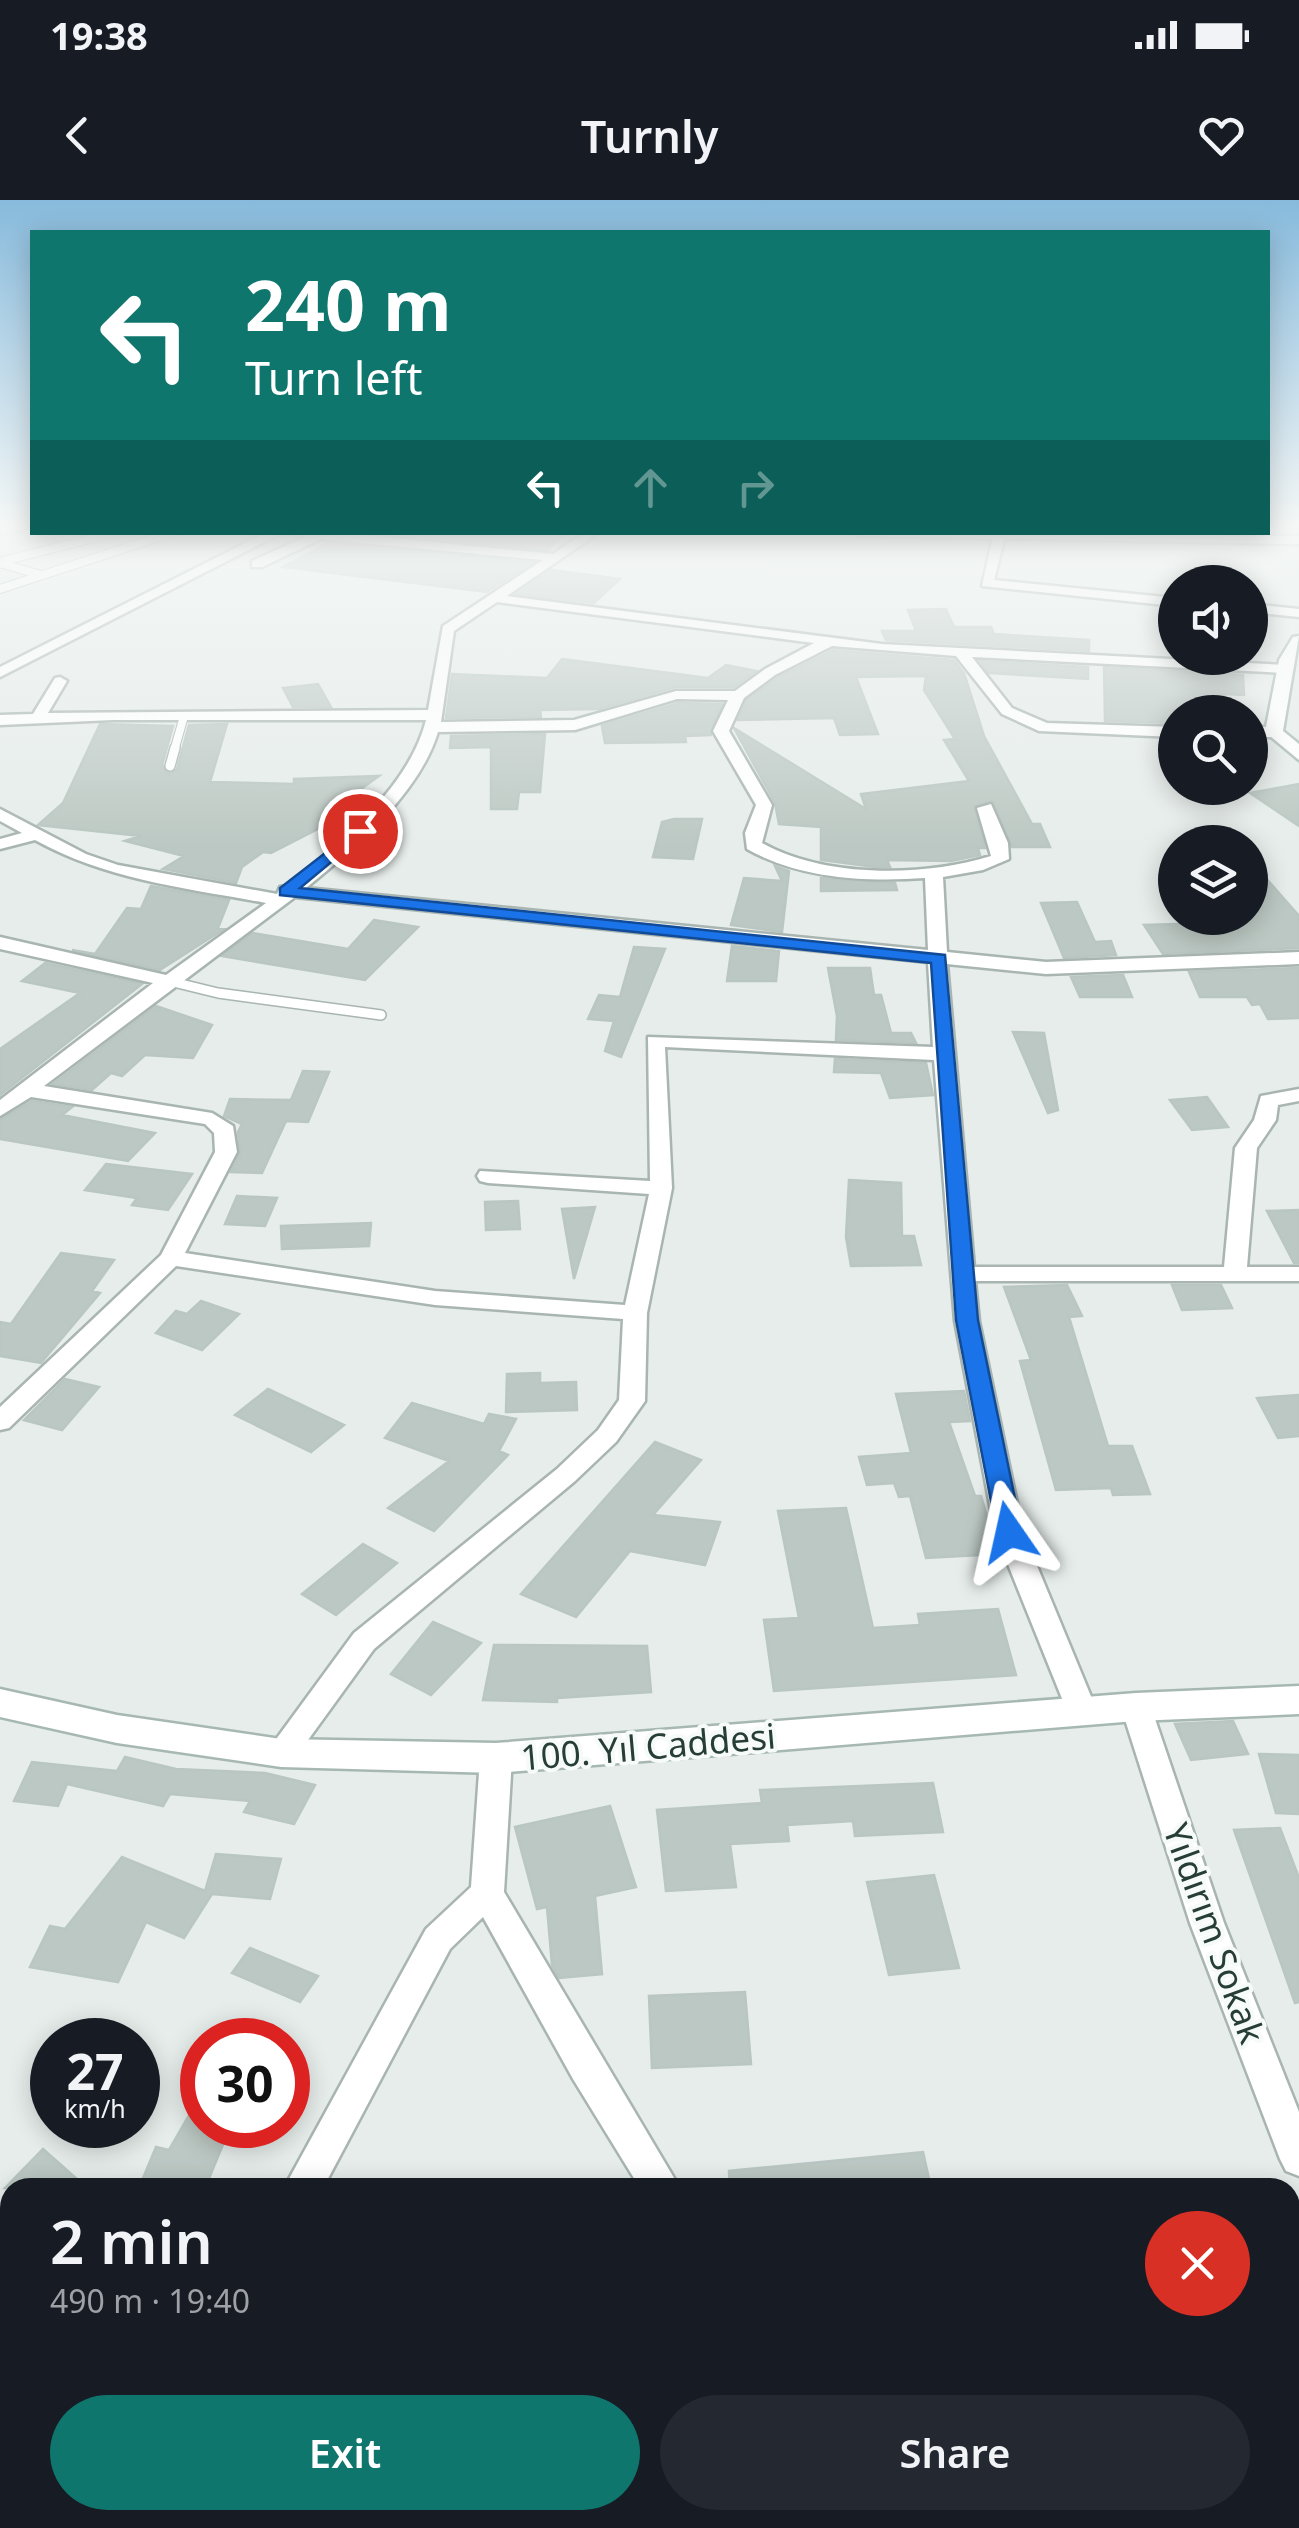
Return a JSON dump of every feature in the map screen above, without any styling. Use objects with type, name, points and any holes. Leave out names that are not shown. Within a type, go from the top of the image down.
[{"type":"street","points":[[0,673],[85,630]]},
{"type":"street","points":[[0,1110],[168,981],[206,957],[360,831],[423,752],[434,721],[448,630]]},
{"type":"street","points":[[734,630],[961,653],[1286,669]]},
{"type":"street","points":[[1274,732],[1286,669],[1299,641]]},
{"type":"street","points":[[828,642],[770,672],[738,696],[721,731],[764,805],[753,833],[753,846],[818,870],[934,872],[983,867],[1000,859],[999,843],[985,808]]},
{"type":"street","points":[[961,653],[1008,711],[1044,728],[1158,731]]},
{"type":"street","points":[[38,718],[60,682]]},
{"type":"street","points":[[0,720],[184,716],[575,725],[676,695],[738,696]]},
{"type":"street","points":[[1268,732],[1274,732],[1299,754]]},
{"type":"street","points":[[0,814],[35,835],[114,870],[281,895],[1046,968],[1299,958]]},
{"type":"street","points":[[0,844],[35,835]]},
{"type":"street","points":[[934,872],[944,1054],[967,1320],[1009,1532],[1082,1711]]},
{"type":"street","points":[[0,943],[168,981]]},
{"type":"street","points":[[282,1753],[364,1640],[566,1475],[607,1436],[632,1401],[636,1314],[661,1188],[655,1041],[944,1054]]},
{"type":"street","points":[[0,1422],[170,1258],[226,1152],[226,1130],[212,1119],[28,1090]]},
{"type":"street","points":[[1235,1272],[1246,1148],[1265,1120],[1268,1100],[1299,1095]]},
{"type":"street","points":[[488,1176],[661,1188]]},
{"type":"street","points":[[170,1258],[435,1298],[636,1314]]},
{"type":"street","points":[[964,1274],[1299,1274]]},
{"type":"street","name":"100. Yıl Caddesi","points":[[0,1703],[117,1729],[282,1753],[496,1758],[1136,1706],[1299,1700]]},
{"type":"street","name":"Yıldırım Sokak","points":[[1136,1706],[1208,1923],[1299,2158]]},
{"type":"street","points":[[496,1758],[488,1893],[577,2052],[655,2178]]},
{"type":"street","points":[[308,2178],[438,1939],[488,1893]]},
{"type":"lane","points":[[170,766],[184,716]]},
{"type":"lane","points":[[168,981],[218,994],[381,1015]]},
{"type":"building","points":[[992,630],[994,634],[1089,640],[1089,651],[886,640],[882,631]]},
{"type":"building","points":[[833,650],[954,660],[964,673],[984,736],[1032,824],[1040,824],[1050,847],[1012,847],[993,801],[974,806],[985,848],[978,848],[980,855],[951,861],[887,860],[890,867],[875,867],[821,860],[821,827],[779,824],[775,803],[734,728],[866,809],[861,794],[969,781],[944,740],[955,739],[924,690],[926,676],[856,677],[878,734],[840,735],[834,718],[738,720],[747,700],[777,678]]},
{"type":"building","points":[[562,659],[708,678],[726,665],[756,671],[734,687],[675,687],[599,709],[540,710],[541,717],[446,718],[452,674],[547,678]]},
{"type":"building","points":[[980,661],[1088,667],[1088,679],[989,673]]},
{"type":"building","points":[[1104,667],[1158,670],[1158,675],[1243,675],[1244,695],[1158,695],[1158,723],[1105,721]]},
{"type":"building","points":[[318,684],[331,707],[293,707],[283,688]]},
{"type":"building","points":[[678,703],[722,704],[711,735],[685,736],[686,742],[605,743],[602,726]]},
{"type":"building","points":[[100,724],[173,726],[162,765],[169,774],[177,769],[189,725],[227,724],[210,782],[294,784],[294,779],[379,776],[354,794],[378,798],[271,853],[263,852],[242,867],[236,883],[163,869],[184,856],[125,841],[141,836],[38,825],[63,803]]},
{"type":"building","points":[[545,734],[540,792],[519,792],[517,809],[491,809],[491,747],[450,748],[451,736]]},
{"type":"building","points":[[1299,784],[1299,826],[1268,805],[1268,790]]},
{"type":"building","points":[[702,819],[693,859],[653,857],[662,822]]},
{"type":"building","points":[[775,866],[789,871],[782,932],[731,925],[744,878],[782,881]]},
{"type":"building","points":[[821,878],[895,883],[897,890],[821,891]]},
{"type":"building","points":[[1268,881],[1299,916],[1299,948],[1163,954],[1144,925],[1158,925],[1158,935],[1268,935]]},
{"type":"building","points":[[151,886],[229,900],[218,928],[224,929],[160,970],[72,950],[95,954],[127,908],[141,909]]},
{"type":"building","points":[[1077,902],[1095,942],[1111,941],[1116,955],[1064,958],[1041,903]]},
{"type":"building","points":[[374,920],[418,927],[365,980],[222,956],[253,933],[348,949]]},
{"type":"building","points":[[732,946],[779,951],[776,981],[727,981]]},
{"type":"building","points":[[634,947],[665,949],[621,1057],[605,1051],[614,1021],[588,1019],[599,995],[620,997]]},
{"type":"building","points":[[45,963],[142,984],[0,1095],[0,1049],[80,993],[22,981]]},
{"type":"building","points":[[828,968],[870,968],[874,995],[881,995],[891,1033],[911,1033],[916,1043],[836,1040],[837,1016]]},
{"type":"building","points":[[1299,968],[1299,1018],[1268,1019],[1260,1004],[1252,1005],[1247,997],[1200,997],[1189,972]]},
{"type":"building","points":[[1123,975],[1132,997],[1080,997],[1071,977]]},
{"type":"building","points":[[156,1006],[212,1025],[193,1058],[145,1055],[122,1076],[111,1073],[92,1090],[53,1084]]},
{"type":"building","points":[[1013,1032],[1044,1033],[1058,1110],[1048,1113]]},
{"type":"building","points":[[835,1059],[926,1063],[933,1095],[890,1098],[881,1073],[834,1072]]},
{"type":"building","points":[[303,1071],[329,1072],[308,1122],[286,1121],[262,1173],[231,1172],[240,1154],[238,1132],[242,1124],[224,1116],[230,1099],[291,1100]]},
{"type":"building","points":[[1207,1097],[1228,1127],[1192,1130],[1170,1100]]},
{"type":"building","points":[[32,1101],[72,1107],[62,1115],[155,1133],[128,1161],[0,1139],[0,1120]]},
{"type":"building","points":[[106,1164],[192,1174],[168,1210],[132,1205],[137,1198],[85,1190]]},
{"type":"building","points":[[849,1180],[901,1183],[902,1236],[914,1236],[921,1265],[851,1266],[846,1237]]},
{"type":"building","points":[[237,1196],[277,1198],[265,1226],[225,1224]]},
{"type":"building","points":[[518,1201],[520,1229],[486,1230],[485,1202]]},
{"type":"building","points":[[595,1207],[574,1279],[562,1209]]},
{"type":"building","points":[[1299,1210],[1299,1263],[1294,1263],[1267,1211]]},
{"type":"building","points":[[371,1223],[369,1246],[282,1249],[281,1226]]},
{"type":"building","points":[[61,1253],[114,1260],[92,1291],[100,1293],[41,1363],[0,1356],[0,1322],[11,1324]]},
{"type":"building","points":[[1067,1285],[1082,1316],[1069,1317],[1108,1446],[1132,1446],[1150,1494],[1113,1495],[1111,1488],[1056,1490],[1020,1361],[1031,1360],[1004,1287]]},
{"type":"building","points":[[1172,1285],[1221,1285],[1232,1308],[1182,1310]]},
{"type":"building","points":[[201,1301],[239,1314],[202,1350],[156,1333],[176,1311],[187,1314]]},
{"type":"building","points":[[540,1373],[540,1383],[576,1382],[577,1410],[506,1412],[507,1374]]},
{"type":"building","points":[[65,1379],[99,1387],[62,1430],[24,1420]]},
{"type":"building","points":[[268,1389],[344,1425],[311,1452],[235,1415]]},
{"type":"building","points":[[964,1391],[970,1421],[949,1422],[975,1496],[981,1496],[998,1554],[926,1558],[910,1496],[899,1497],[894,1483],[867,1485],[859,1457],[911,1453],[896,1394]]},
{"type":"building","points":[[1299,1395],[1299,1436],[1278,1438],[1257,1398]]},
{"type":"building","points":[[412,1403],[484,1424],[489,1414],[516,1419],[499,1451],[508,1455],[434,1531],[388,1508],[449,1461],[385,1438]]},
{"type":"building","points":[[655,1442],[701,1460],[653,1515],[720,1522],[705,1565],[630,1551],[576,1617],[521,1594]]},
{"type":"building","points":[[846,1508],[873,1628],[920,1625],[918,1614],[998,1609],[1016,1675],[774,1691],[764,1620],[799,1618],[778,1511]]},
{"type":"building","points":[[363,1544],[397,1563],[336,1615],[302,1594]]},
{"type":"building","points":[[433,1622],[481,1643],[431,1695],[391,1674]]},
{"type":"building","points":[[494,1645],[647,1646],[651,1692],[557,1698],[557,1702],[483,1700]]},
{"type":"building","points":[[1233,1721],[1248,1754],[1191,1760],[1175,1724]]},
{"type":"building","points":[[1259,1754],[1299,1755],[1299,1814],[1276,1813]]},
{"type":"building","points":[[125,1757],[176,1769],[265,1773],[315,1785],[294,1824],[244,1812],[250,1801],[170,1794],[163,1806],[67,1784],[58,1806],[14,1801],[32,1762],[117,1771]]},
{"type":"building","points":[[933,1783],[943,1832],[855,1836],[853,1821],[787,1825],[789,1841],[730,1844],[736,1887],[666,1891],[657,1810],[762,1803],[760,1790]]},
{"type":"building","points":[[610,1806],[636,1887],[595,1896],[602,1974],[559,1978],[552,1965],[547,1907],[537,1909],[515,1827]]},
{"type":"building","points":[[1280,1828],[1299,1878],[1299,2002],[1295,2003],[1234,1830]]},
{"type":"building","points":[[216,1854],[281,1859],[270,1899],[212,1894],[184,1938],[146,1922],[118,1982],[30,1967],[50,1926],[65,1929],[122,1857],[205,1891]]},
{"type":"building","points":[[934,1875],[959,1968],[889,1975],[867,1882]]},
{"type":"building","points":[[250,1948],[318,1976],[300,2002],[232,1973]]},
{"type":"building","points":[[745,1992],[751,2064],[652,2068],[649,1996]]},
{"type":"building","points":[[180,2131],[180,2148],[222,2148],[209,2178],[143,2178],[156,2148],[169,2150]]},
{"type":"building","points":[[43,2149],[76,2178],[15,2178]]},
{"type":"building","points":[[923,2152],[929,2178],[729,2178],[729,2171]]},
{"type":"route","points":[[360,831],[286,892],[729,940],[939,958],[940,1013],[967,1320],[1009,1532]]}]
